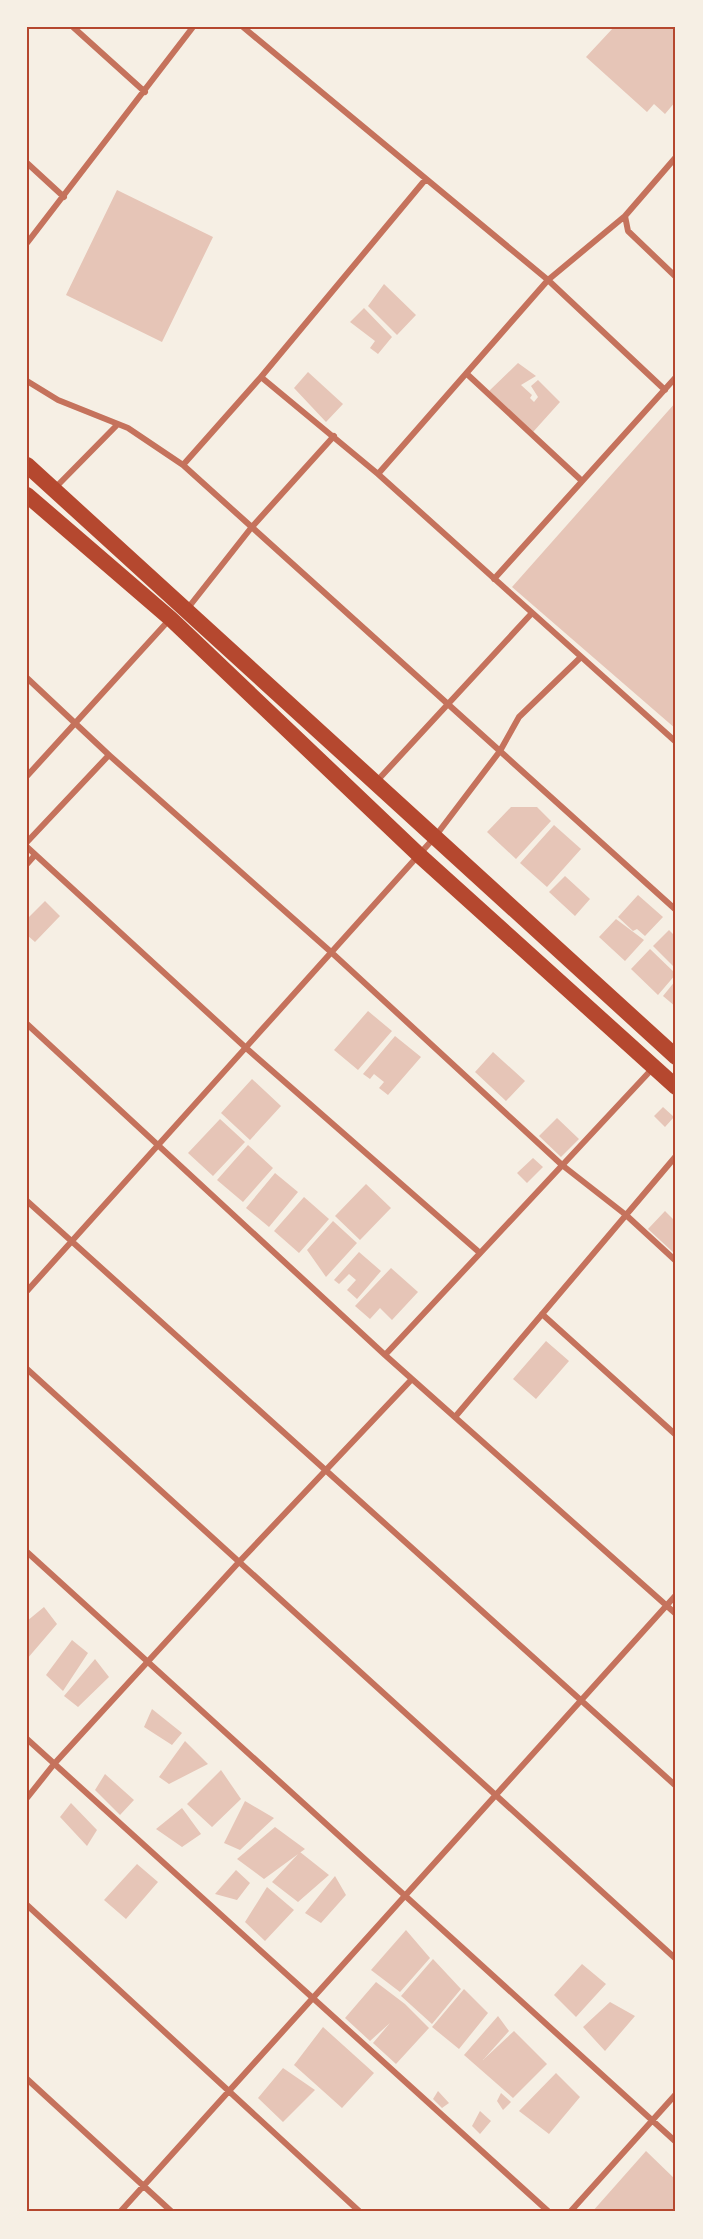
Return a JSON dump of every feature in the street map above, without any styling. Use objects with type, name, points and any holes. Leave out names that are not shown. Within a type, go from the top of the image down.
[{"type":"highway","points":[[27,465],[419,855],[676,1087]]},
{"type":"highway","points":[[27,495],[178,615],[376,783],[676,1057]]},
{"type":"street","points":[[73,27],[145,92]]},
{"type":"street","points":[[27,243],[193,27]]},
{"type":"street","points":[[243,27],[548,280],[665,390]]},
{"type":"street","points":[[378,474],[548,280],[625,216],[676,157]]},
{"type":"street","points":[[27,162],[64,197]]},
{"type":"street","points":[[183,465],[261,378],[425,180]]},
{"type":"street","points":[[625,216],[628,231],[676,277]]},
{"type":"street","points":[[467,374],[582,481]]},
{"type":"street","points":[[494,579],[676,377]]},
{"type":"street","points":[[261,378],[378,474],[676,742]]},
{"type":"street","points":[[27,381],[58,400],[128,428],[183,465],[448,707],[676,910]]},
{"type":"street","points":[[54,490],[117,425]]},
{"type":"street","points":[[27,776],[178,615],[251,528],[334,436]]},
{"type":"street","points":[[376,783],[532,613]]},
{"type":"street","points":[[27,1291],[434,838],[500,751],[519,717],[581,657]]},
{"type":"street","points":[[27,678],[109,755],[331,951],[562,1165],[626,1215],[676,1262]]},
{"type":"street","points":[[27,842],[109,755]]},
{"type":"street","points":[[27,847],[244,1047],[480,1253]]},
{"type":"street","points":[[27,864],[35,855]]},
{"type":"street","points":[[27,1024],[159,1143],[412,1379],[676,1614]]},
{"type":"street","points":[[386,1355],[653,1067]]},
{"type":"street","points":[[455,1417],[676,1156]]},
{"type":"street","points":[[27,1201],[676,1786]]},
{"type":"street","points":[[542,1314],[676,1435]]},
{"type":"street","points":[[27,1369],[676,1959]]},
{"type":"street","points":[[27,1798],[54,1764],[412,1379]]},
{"type":"street","points":[[27,1552],[676,2142]]},
{"type":"street","points":[[120,2212],[676,1595]]},
{"type":"street","points":[[27,1739],[549,2212]]},
{"type":"street","points":[[27,1905],[360,2212]]},
{"type":"street","points":[[27,2079],[172,2212]]},
{"type":"street","points":[[570,2212],[676,2094]]},
{"type":"building","points":[[614,27],[676,27],[676,101],[665,114],[654,104],[647,112],[586,57]]},
{"type":"building","points":[[117,190],[213,237],[162,342],[66,295]]},
{"type":"building","points":[[384,284],[416,315],[397,335],[368,306]]},
{"type":"building","points":[[364,308],[392,337],[378,354],[370,348],[375,341],[350,322]]},
{"type":"building","points":[[518,363],[536,376],[521,385],[532,395],[530,398],[534,402],[538,397],[531,386],[538,380],[560,402],[533,432],[489,391]]},
{"type":"building","points":[[308,372],[343,404],[326,422],[294,388]]},
{"type":"building","points":[[676,402],[676,729],[512,587]]},
{"type":"building","points":[[511,807],[537,807],[551,821],[516,859],[487,832]]},
{"type":"building","points":[[554,825],[581,849],[547,887],[520,863]]},
{"type":"building","points":[[565,876],[590,899],[575,916],[549,892]]},
{"type":"building","points":[[638,895],[663,917],[645,936],[637,929],[633,931],[618,917]]},
{"type":"building","points":[[45,901],[60,916],[35,942],[27,935],[27,919]]},
{"type":"building","points":[[616,919],[644,940],[625,961],[599,937]]},
{"type":"building","points":[[669,930],[676,937],[676,969],[653,946]]},
{"type":"building","points":[[650,949],[676,974],[658,995],[631,969]]},
{"type":"building","points":[[676,980],[676,1007],[663,996]]},
{"type":"building","points":[[368,1011],[392,1031],[358,1070],[334,1050]]},
{"type":"building","points":[[395,1036],[421,1057],[388,1095],[379,1088],[384,1082],[374,1074],[370,1079],[363,1074]]},
{"type":"building","points":[[493,1052],[525,1081],[506,1101],[475,1072]]},
{"type":"building","points":[[252,1079],[281,1106],[250,1140],[221,1113]]},
{"type":"building","points":[[663,1107],[674,1117],[665,1127],[654,1116]]},
{"type":"building","points":[[557,1118],[579,1139],[561,1157],[539,1136]]},
{"type":"building","points":[[220,1119],[245,1142],[213,1176],[188,1153]]},
{"type":"building","points":[[248,1145],[273,1168],[243,1202],[217,1180]]},
{"type":"building","points":[[533,1158],[543,1167],[527,1183],[517,1173]]},
{"type":"building","points":[[275,1173],[298,1192],[269,1227],[246,1208]]},
{"type":"building","points":[[366,1184],[391,1208],[360,1240],[335,1216]]},
{"type":"building","points":[[304,1197],[329,1219],[299,1253],[274,1231]]},
{"type":"building","points":[[665,1211],[676,1222],[675,1254],[648,1229]]},
{"type":"building","points":[[333,1221],[357,1243],[326,1277],[307,1250]]},
{"type":"building","points":[[359,1252],[381,1271],[357,1299],[347,1290],[356,1280],[349,1274],[339,1284],[334,1280]]},
{"type":"building","points":[[391,1268],[418,1292],[392,1320],[380,1308],[370,1319],[355,1306]]},
{"type":"building","points":[[546,1341],[569,1361],[536,1399],[513,1379]]},
{"type":"building","points":[[44,1607],[57,1624],[27,1659],[27,1621]]},
{"type":"building","points":[[72,1640],[88,1653],[63,1691],[46,1675]]},
{"type":"building","points":[[95,1659],[109,1677],[78,1707],[64,1696]]},
{"type":"building","points":[[152,1709],[182,1733],[172,1745],[144,1727]]},
{"type":"building","points":[[185,1741],[208,1764],[169,1784],[159,1777]]},
{"type":"building","points":[[221,1770],[241,1799],[212,1827],[187,1804]]},
{"type":"building","points":[[105,1774],[134,1800],[120,1815],[95,1790]]},
{"type":"building","points":[[245,1801],[274,1818],[240,1850],[224,1843]]},
{"type":"building","points":[[71,1803],[97,1830],[87,1846],[60,1817]]},
{"type":"building","points":[[182,1808],[201,1834],[182,1847],[156,1829]]},
{"type":"building","points":[[275,1827],[305,1849],[264,1879],[237,1859]]},
{"type":"building","points":[[300,1852],[329,1875],[298,1902],[272,1882]]},
{"type":"building","points":[[137,1864],[158,1882],[126,1919],[104,1900]]},
{"type":"building","points":[[236,1870],[250,1883],[237,1900],[215,1894]]},
{"type":"building","points":[[335,1876],[346,1895],[321,1923],[305,1913]]},
{"type":"building","points":[[267,1887],[294,1910],[265,1941],[245,1922]]},
{"type":"building","points":[[406,1930],[430,1958],[400,1992],[371,1970]]},
{"type":"building","points":[[433,1959],[461,1989],[432,2024],[401,1996]]},
{"type":"building","points":[[582,1964],[606,1984],[576,2017],[554,1995]]},
{"type":"building","points":[[376,1982],[405,2004],[429,2028],[396,2064],[373,2043],[390,2023],[370,2041],[345,2018]]},
{"type":"building","points":[[464,1989],[488,2013],[459,2049],[432,2027]]},
{"type":"building","points":[[610,2002],[635,2016],[605,2051],[583,2027]]},
{"type":"building","points":[[498,2016],[509,2031],[483,2060],[514,2031],[547,2064],[513,2098],[464,2055]]},
{"type":"building","points":[[323,2027],[374,2073],[342,2108],[294,2065]]},
{"type":"building","points":[[283,2068],[315,2090],[283,2122],[258,2098]]},
{"type":"building","points":[[556,2073],[580,2097],[549,2134],[519,2111]]},
{"type":"building","points":[[438,2091],[449,2103],[442,2108],[433,2099]]},
{"type":"building","points":[[501,2093],[511,2102],[503,2110],[497,2101]]},
{"type":"building","points":[[480,2111],[491,2121],[480,2134],[472,2126]]},
{"type":"building","points":[[646,2151],[676,2180],[676,2212],[592,2212]]}]
